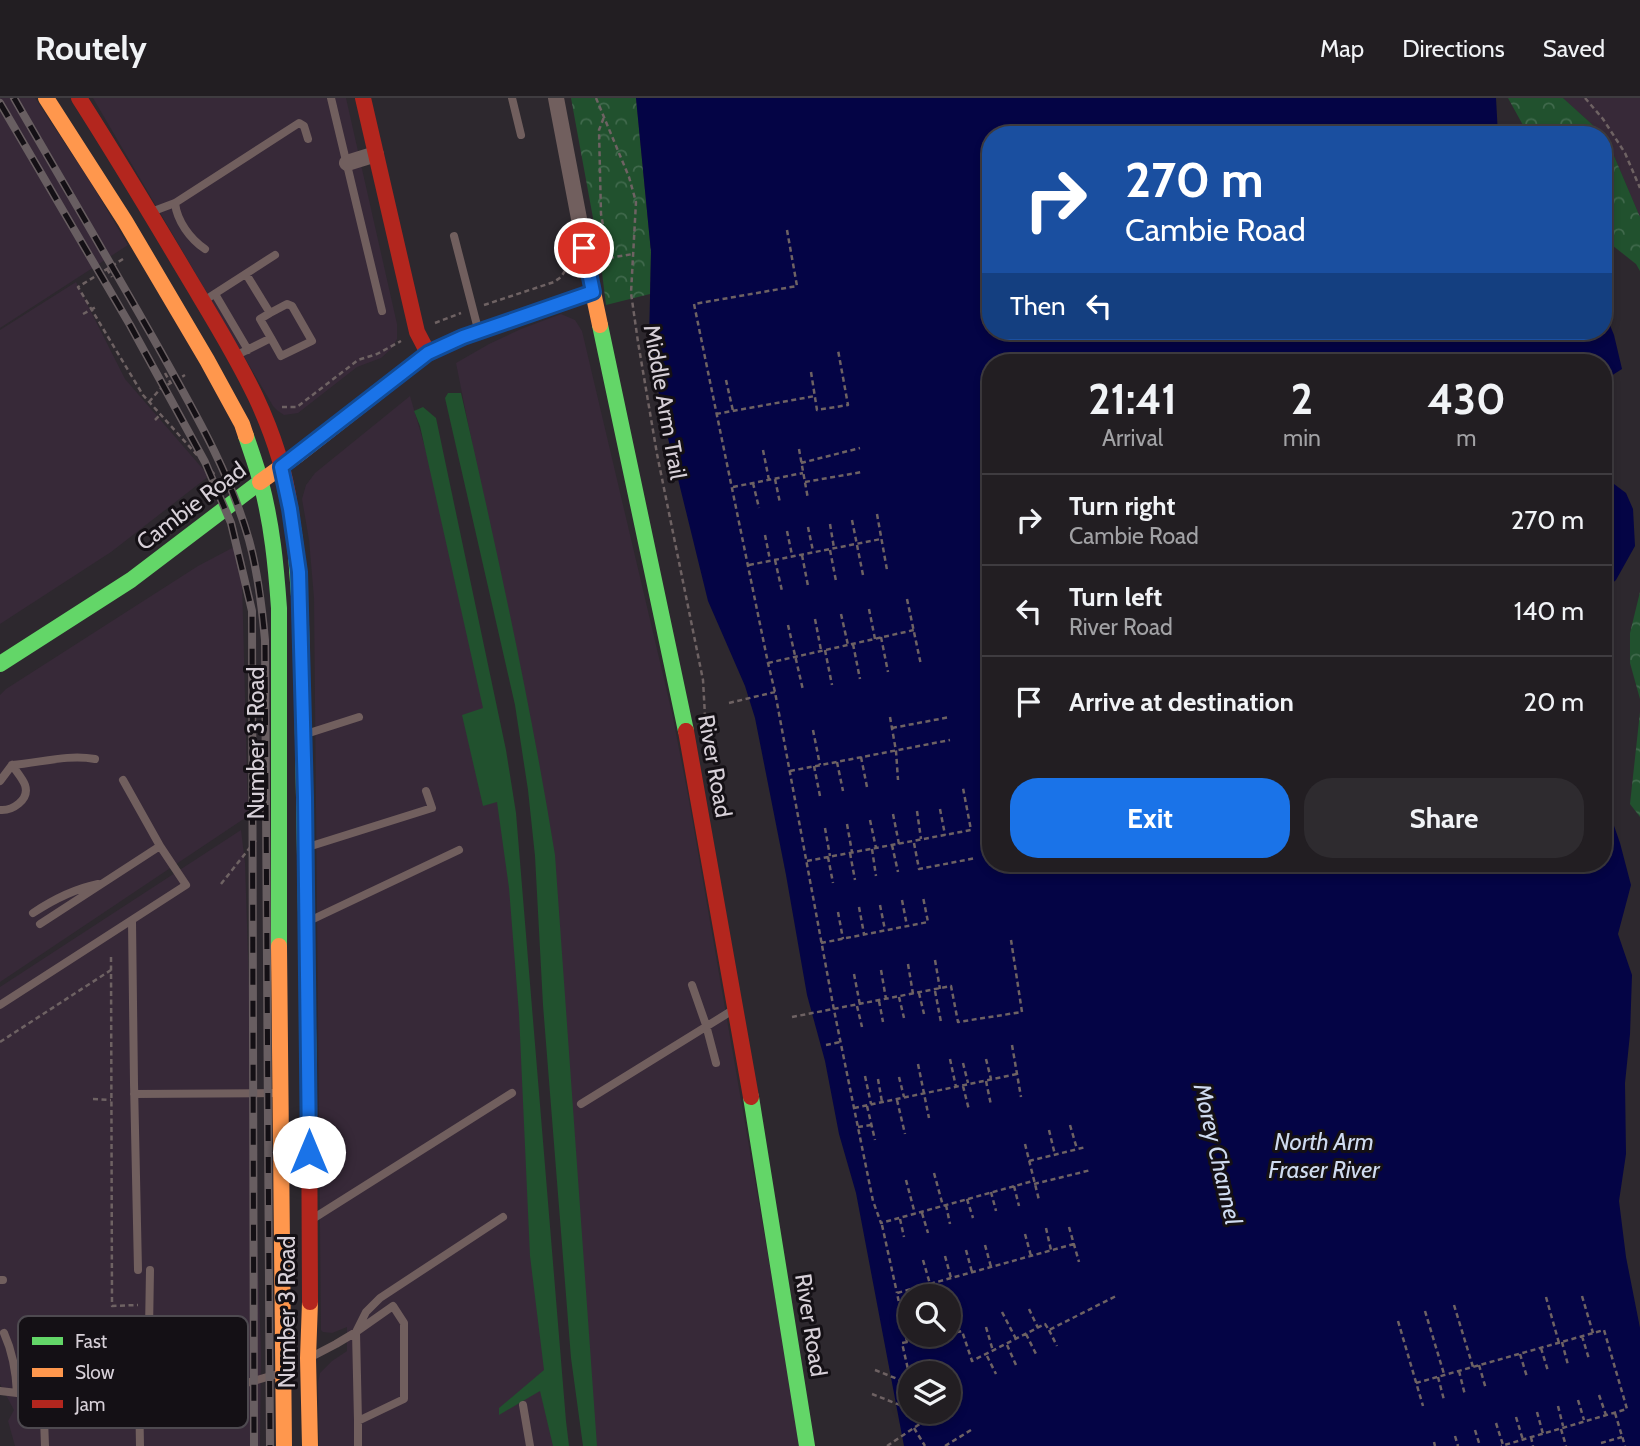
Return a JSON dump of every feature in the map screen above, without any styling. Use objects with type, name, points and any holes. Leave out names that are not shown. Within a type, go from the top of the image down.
[{"type":"main road","name":"Number 3 Road","points":[[46,98],[125,220],[207,360],[242,424],[261,482],[276,567],[279,608],[279,1093],[284,1446]]},
{"type":"main road","name":"Number 3 Road","points":[[79,98],[149,213],[208,298],[241,353],[265,415],[290,509],[299,572],[303,735],[310,1446]]},
{"type":"main road","points":[[363,98],[417,332],[428,353]]},
{"type":"main road","name":"Cambie Road","points":[[0,664],[131,580],[428,353],[463,337],[593,292]]},
{"type":"main road","name":"River Road","points":[[593,292],[682,712],[736,1008],[807,1446]]},
{"type":"main road","points":[[279,1093],[308,1092]]},
{"type":"main road","points":[[284,1372],[308,1358]]},
{"type":"street","name":"River Road","points":[[556,98],[593,292]]},
{"type":"street","points":[[346,163],[376,154]]},
{"type":"lane","points":[[331,98],[382,311]]},
{"type":"lane","points":[[512,98],[521,135]]},
{"type":"lane","points":[[149,213],[175,203],[299,123],[304,126],[309,139]]},
{"type":"lane","points":[[175,203],[176,212],[193,241],[205,249]]},
{"type":"lane","points":[[454,236],[479,332]]},
{"type":"lane","points":[[208,298],[275,256]]},
{"type":"lane","points":[[246,274],[270,313]]},
{"type":"lane","points":[[287,304],[292,306],[312,341],[281,356],[260,319],[270,313],[287,304]]},
{"type":"lane","points":[[241,353],[271,338]]},
{"type":"lane","points":[[303,735],[359,717]]},
{"type":"lane","points":[[0,781],[12,765],[75,757],[95,759]]},
{"type":"lane","points":[[0,810],[8,811],[19,805],[25,794],[25,786],[12,765]]},
{"type":"lane","points":[[0,1006],[186,885],[160,846],[123,780]]},
{"type":"lane","points":[[305,847],[432,808],[426,792]]},
{"type":"lane","points":[[40,924],[160,846]]},
{"type":"lane","points":[[306,922],[459,850]]},
{"type":"lane","points":[[33,913],[61,895],[104,882]]},
{"type":"lane","points":[[132,921],[138,1270],[150,1270],[147,1316]]},
{"type":"lane","points":[[692,985],[716,1063]]},
{"type":"lane","points":[[581,1104],[736,1008]]},
{"type":"lane","points":[[134,1094],[279,1093]]},
{"type":"lane","points":[[309,1222],[512,1093]]},
{"type":"lane","points":[[358,1446],[356,1332],[366,1312],[380,1298],[503,1217]]},
{"type":"lane","points":[[308,1358],[336,1345],[393,1306],[404,1323],[404,1399],[358,1421]]},
{"type":"lane","points":[[0,1391],[17,1392],[16,1370],[5,1333]]},
{"type":"lane","points":[[248,1383],[284,1372]]},
{"type":"lane","points":[[523,1405],[530,1446]]},
{"type":"lane","points":[[44,1428],[45,1446]]},
{"type":"lane","points":[[140,1446],[141,1428]]},
{"type":"path","name":"Middle Arm Trail","points":[[596,98],[629,177],[636,202],[631,293],[657,454],[703,680],[705,716]]},
{"type":"path","points":[[1585,98],[1608,126]]},
{"type":"path","points":[[604,117],[599,130],[601,214],[609,258]]},
{"type":"path","points":[[1612,133],[1625,153],[1640,188]]},
{"type":"path","points":[[787,230],[797,286],[694,304],[775,692],[840,1042],[873,1201],[881,1223],[898,1298]]},
{"type":"path","points":[[601,263],[609,258],[635,253]]},
{"type":"path","points":[[123,259],[78,286],[98,315],[143,394],[215,475]]},
{"type":"path","points":[[442,320],[554,282],[568,266],[574,265]]},
{"type":"path","points":[[107,269],[112,277]]},
{"type":"path","points":[[83,314],[96,307]]},
{"type":"path","points":[[281,407],[296,407],[358,360],[395,344]]},
{"type":"path","points":[[811,372],[817,410],[848,405],[838,350]]},
{"type":"path","points":[[165,373],[171,383]]},
{"type":"path","points":[[149,402],[160,389],[185,375]]},
{"type":"path","points":[[726,380],[733,411]]},
{"type":"path","points":[[716,414],[815,396]]},
{"type":"path","points":[[155,420],[160,414]]},
{"type":"path","points":[[801,463],[860,448]]},
{"type":"path","points":[[799,449],[808,499]]},
{"type":"path","points":[[763,450],[769,480]]},
{"type":"path","points":[[805,482],[862,472]]},
{"type":"path","points":[[733,487],[803,473]]},
{"type":"path","points":[[775,479],[780,503]]},
{"type":"path","points":[[754,483],[759,508]]},
{"type":"path","points":[[877,514],[887,570]]},
{"type":"path","points":[[852,520],[863,575]]},
{"type":"path","points":[[830,524],[836,581]]},
{"type":"path","points":[[808,527],[813,552]]},
{"type":"path","points":[[787,531],[793,556]]},
{"type":"path","points":[[765,535],[770,561]]},
{"type":"path","points":[[749,565],[881,539]]},
{"type":"path","points":[[802,555],[808,586]]},
{"type":"path","points":[[775,560],[782,591]]},
{"type":"path","points":[[907,599],[921,665]]},
{"type":"path","points":[[869,609],[875,639]]},
{"type":"path","points":[[841,614],[848,645]]},
{"type":"path","points":[[815,620],[832,684]]},
{"type":"path","points":[[788,625],[803,690]]},
{"type":"path","points":[[768,663],[914,630]]},
{"type":"path","points":[[881,637],[888,672]]},
{"type":"path","points":[[853,643],[860,679]]},
{"type":"path","points":[[729,703],[775,692]]},
{"type":"path","points":[[890,717],[898,780]]},
{"type":"path","points":[[892,728],[950,717]]},
{"type":"path","points":[[813,730],[820,765]]},
{"type":"path","points":[[790,771],[950,740]]},
{"type":"path","points":[[861,757],[867,787]]},
{"type":"path","points":[[837,762],[843,791]]},
{"type":"path","points":[[814,766],[820,796]]},
{"type":"path","points":[[807,861],[971,830],[963,788]]},
{"type":"path","points":[[940,809],[945,835]]},
{"type":"path","points":[[917,811],[921,839]]},
{"type":"path","points":[[893,814],[899,844]]},
{"type":"path","points":[[870,820],[876,876]]},
{"type":"path","points":[[847,824],[855,880]]},
{"type":"path","points":[[824,828],[833,883]]},
{"type":"path","points":[[221,884],[256,840]]},
{"type":"path","points":[[914,841],[919,869],[976,858]]},
{"type":"path","points":[[892,845],[898,872]]},
{"type":"path","points":[[821,943],[928,922],[923,897]]},
{"type":"path","points":[[902,900],[907,926]]},
{"type":"path","points":[[880,905],[885,930]]},
{"type":"path","points":[[859,907],[864,934]]},
{"type":"path","points":[[838,912],[843,939]]},
{"type":"path","points":[[792,1017],[951,986],[958,1022],[1022,1012],[1012,940]]},
{"type":"path","points":[[111,957],[112,1306],[140,1304]]},
{"type":"path","points":[[935,960],[940,989]]},
{"type":"path","points":[[908,964],[913,994]]},
{"type":"path","points":[[0,1042],[50,1013],[111,970]]},
{"type":"path","points":[[881,970],[886,999]]},
{"type":"path","points":[[854,974],[862,1027]]},
{"type":"path","points":[[935,990],[941,1022]]},
{"type":"path","points":[[919,993],[924,1014]]},
{"type":"path","points":[[899,997],[904,1018]]},
{"type":"path","points":[[878,1001],[883,1022]]},
{"type":"path","points":[[826,1045],[840,1042]]},
{"type":"path","points":[[1012,1045],[1021,1097]]},
{"type":"path","points":[[950,1059],[956,1087]]},
{"type":"path","points":[[986,1059],[991,1079]]},
{"type":"path","points":[[918,1063],[929,1118]]},
{"type":"path","points":[[963,1063],[968,1084]]},
{"type":"path","points":[[854,1108],[1017,1074]]},
{"type":"path","points":[[865,1076],[875,1140]]},
{"type":"path","points":[[899,1077],[904,1097]]},
{"type":"path","points":[[878,1079],[882,1102]]},
{"type":"path","points":[[985,1080],[991,1105]]},
{"type":"path","points":[[963,1086],[969,1110]]},
{"type":"path","points":[[93,1099],[111,1100]]},
{"type":"path","points":[[897,1099],[905,1134]]},
{"type":"path","points":[[858,1127],[871,1125]]},
{"type":"path","points":[[1070,1125],[1077,1149]]},
{"type":"path","points":[[1049,1130],[1055,1155]]},
{"type":"path","points":[[1025,1144],[1039,1200]]},
{"type":"path","points":[[1029,1161],[1086,1147]]},
{"type":"path","points":[[881,1223],[1014,1186],[1091,1170]]},
{"type":"path","points":[[934,1173],[950,1224]]},
{"type":"path","points":[[906,1180],[915,1214]]},
{"type":"path","points":[[1014,1186],[1019,1206]]},
{"type":"path","points":[[991,1192],[996,1211]]},
{"type":"path","points":[[967,1199],[973,1218]]},
{"type":"path","points":[[922,1212],[928,1233]]},
{"type":"path","points":[[900,1218],[904,1237]]},
{"type":"path","points":[[1069,1227],[1079,1262]]},
{"type":"path","points":[[1046,1228],[1051,1250]]},
{"type":"path","points":[[1025,1234],[1031,1256]]},
{"type":"path","points":[[897,1293],[1074,1244]]},
{"type":"path","points":[[985,1245],[991,1267]]},
{"type":"path","points":[[965,1250],[972,1272]]},
{"type":"path","points":[[945,1256],[951,1278]]},
{"type":"path","points":[[923,1260],[930,1283]]},
{"type":"path","points":[[1049,1330],[1116,1296]]},
{"type":"path","points":[[1582,1296],[1593,1333]]},
{"type":"path","points":[[1546,1297],[1568,1365]]},
{"type":"path","points":[[1454,1305],[1473,1367]]},
{"type":"path","points":[[1029,1309],[1038,1328]]},
{"type":"path","points":[[1424,1311],[1444,1375]]},
{"type":"path","points":[[1002,1312],[1016,1339]]},
{"type":"path","points":[[1398,1321],[1423,1406]]},
{"type":"path","points":[[961,1331],[972,1361],[1045,1324],[1057,1346]]},
{"type":"path","points":[[985,1327],[993,1351]]},
{"type":"path","points":[[1416,1383],[1604,1330],[1627,1409],[1501,1446],[1496,1423]]},
{"type":"path","points":[[1026,1334],[1037,1356]]},
{"type":"path","points":[[1582,1336],[1589,1359]]},
{"type":"path","points":[[1006,1344],[1016,1365]]},
{"type":"path","points":[[1541,1348],[1548,1371]]},
{"type":"path","points":[[986,1354],[996,1374]]},
{"type":"path","points":[[1520,1354],[1527,1377]]},
{"type":"path","points":[[1479,1366],[1486,1389]]},
{"type":"path","points":[[875,1370],[898,1379]]},
{"type":"path","points":[[1458,1371],[1465,1395]]},
{"type":"path","points":[[1438,1377],[1444,1400]]},
{"type":"path","points":[[872,1394],[898,1404]]},
{"type":"path","points":[[1599,1395],[1606,1416]]},
{"type":"path","points":[[1578,1400],[1585,1422]]},
{"type":"path","points":[[1558,1406],[1566,1446]]},
{"type":"path","points":[[1537,1412],[1543,1434]]},
{"type":"path","points":[[1615,1413],[1625,1446]]},
{"type":"path","points":[[1516,1417],[1523,1440]]},
{"type":"path","points":[[887,1446],[920,1424]]},
{"type":"path","points":[[914,1428],[925,1446]]},
{"type":"path","points":[[945,1446],[971,1430]]},
{"type":"path","points":[[1475,1430],[1480,1446]]},
{"type":"path","points":[[1455,1436],[1458,1446]]},
{"type":"path","points":[[1531,1437],[1534,1446]]},
{"type":"path","points":[[1601,1443],[1622,1437]]},
{"type":"shaded area","points":[[0,98],[35,98],[128,245],[0,328]]},
{"type":"shaded area","points":[[93,98],[346,98],[397,324],[397,339],[391,349],[381,358],[357,367],[298,413],[284,415],[278,411]]},
{"type":"shaded area","points":[[1563,98],[1640,98],[1640,217],[1612,151],[1612,126],[1594,126]]},
{"type":"shaded area","points":[[76,282],[125,379],[209,476],[111,552],[0,624],[0,330]]},
{"type":"shaded area","points":[[561,314],[575,320],[582,331],[672,713],[801,1446],[592,1446],[548,825],[456,363],[521,329]]},
{"type":"shaded area","points":[[410,396],[470,601],[513,881],[554,1446],[319,1446],[320,1373],[347,1351],[347,1327],[332,1333],[321,1330],[314,598],[302,499],[306,485],[315,473]]},
{"type":"shaded area","points":[[234,547],[242,580],[248,816],[0,982],[0,695],[198,566]]},
{"type":"shaded area","points":[[241,830],[245,863],[261,1354],[260,1446],[15,1446],[8,1421],[14,1410],[0,1384],[0,987]]},
{"type":"green space","points":[[571,98],[636,98],[651,252],[650,294],[606,305],[600,256]]},
{"type":"green space","points":[[1508,98],[1563,98],[1594,126],[1523,126]]},
{"type":"green space","points":[[1612,151],[1640,217],[1640,271],[1636,264],[1612,245]]},
{"type":"green space","points":[[448,393],[461,393],[512,623],[555,855],[597,1446],[583,1446],[571,1358],[528,790],[515,705],[445,398]]},
{"type":"green space","points":[[423,407],[436,418],[506,750],[516,813],[569,1446],[553,1446],[540,1391],[499,1415],[499,1408],[544,1370],[530,1256],[519,1014],[509,888],[497,802],[483,806],[462,715],[483,708],[420,426],[414,411]]},
{"type":"green space","points":[[1640,592],[1640,699],[1630,663],[1630,633]]},
{"type":"green space","points":[[1640,712],[1640,817],[1630,804]]},
{"type":"water","name":"North Arm Fraser River","points":[[636,98],[1496,98],[1498,126],[982,126],[982,340],[1612,340],[1612,330],[1622,369],[1612,375],[1612,354],[982,354],[982,872],[1612,872],[1612,820],[1631,885],[1618,934],[1632,975],[1625,1083],[1626,1154],[1619,1201],[1626,1257],[1640,1328],[1640,1446],[904,1446],[900,1424],[961,1424],[961,1361],[898,1361],[898,1414],[856,1193],[839,1134],[825,1061],[807,995],[755,718],[745,686],[708,601],[665,426],[649,343],[651,252]]},
{"type":"water","points":[[1612,482],[1626,493],[1633,509],[1635,546],[1612,583]]},
{"type":"railway","points":[[14,98],[199,421],[232,491],[255,565],[265,640],[270,1446]]},
{"type":"railway","points":[[0,103],[130,325],[205,462],[231,523],[252,611],[254,1446]]},
{"type":"traffic: fast","points":[[600,325],[686,731]]},
{"type":"traffic: fast","points":[[246,436],[268,514],[279,608],[279,946]]},
{"type":"traffic: fast","points":[[0,664],[131,580],[260,482]]},
{"type":"traffic: fast","points":[[290,507],[301,624],[309,1086]]},
{"type":"traffic: fast","points":[[751,1097],[807,1446]]},
{"type":"traffic: slow","points":[[46,98],[125,221],[207,360],[246,436]]},
{"type":"traffic: slow","points":[[260,482],[428,353],[463,337],[593,292],[600,325]]},
{"type":"traffic: slow","points":[[279,946],[284,1446]]},
{"type":"traffic: slow","points":[[310,1302],[310,1446]]},
{"type":"traffic: jam","points":[[79,98],[236,358],[275,444],[290,507]]},
{"type":"traffic: jam","points":[[363,98],[417,332],[428,353]]},
{"type":"traffic: jam","points":[[686,731],[751,1097]]},
{"type":"traffic: jam","points":[[309,1086],[310,1302]]},
{"type":"route","points":[[309,1152],[305,797],[299,572],[281,467],[428,353],[463,337],[593,292],[584,248]]},
{"type":"water label","name":"Morey Channel","points":[[1218,1154]]}]
